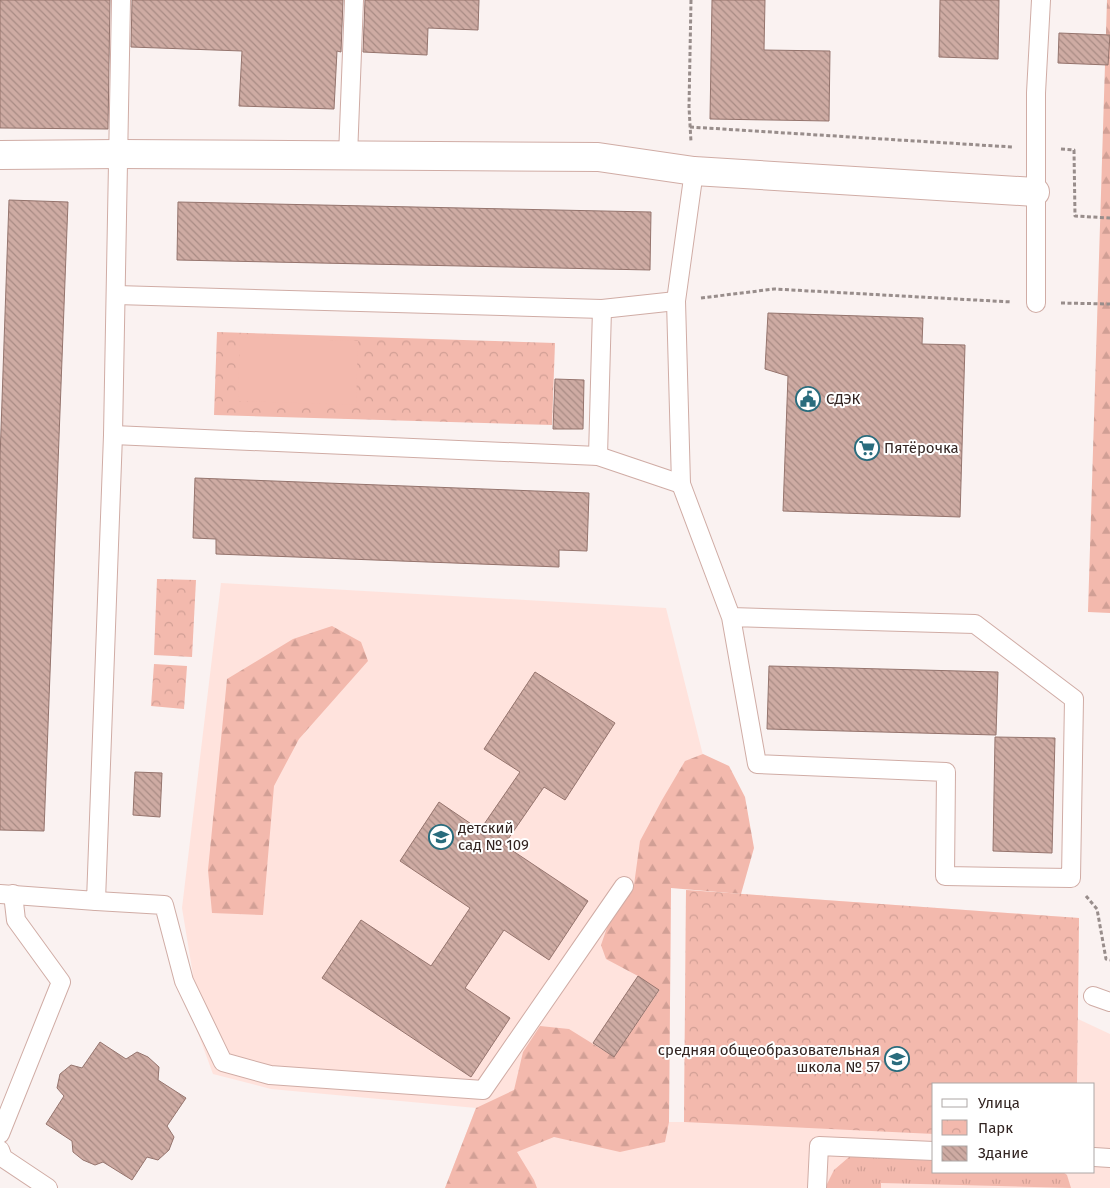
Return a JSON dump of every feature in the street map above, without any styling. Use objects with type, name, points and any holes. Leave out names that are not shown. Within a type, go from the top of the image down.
[{"type":"street","points":[[0,155],[598,157],[694,172],[1035,192]]},
{"type":"lane","points":[[96,901],[114,435],[121,0]]},
{"type":"lane","points":[[348,156],[354,0]]},
{"type":"lane","points":[[1036,303],[1036,93],[1041,0]]},
{"type":"lane","points":[[694,172],[676,300],[681,484],[731,617],[757,764],[946,772],[945,876],[1071,878],[1074,699],[975,624],[731,617]]},
{"type":"lane","points":[[116,295],[602,309],[676,300]]},
{"type":"lane","points":[[598,456],[602,309]]},
{"type":"lane","points":[[114,435],[598,456],[681,484]]},
{"type":"lane","points":[[0,1134],[61,982],[16,920],[6,894],[164,905],[184,980],[223,1062],[270,1075],[482,1090],[624,886]]},
{"type":"lane","points":[[1093,996],[1110,1002]]},
{"type":"lane","points":[[817,1188],[819,1146],[932,1151]]},
{"type":"lane","points":[[0,1150],[3,1158],[48,1188]]},
{"type":"lane","points":[[1095,1158],[1110,1158]]},
{"type":"path","points":[[691,0],[689,107],[694,172]]},
{"type":"path","points":[[690,127],[1074,150],[1075,216],[1110,218]]},
{"type":"path","points":[[676,300],[774,289],[1036,303],[1110,304]]},
{"type":"path","points":[[1071,878],[1097,909],[1106,959],[1110,960]]},
{"type":"shaded area","name":"детский сад № 109","points":[[221,583],[666,608],[711,787],[671,888],[669,1122],[684,1122],[686,890],[1079,918],[1078,1019],[1110,1034],[1110,1188],[445,1188],[476,1108],[271,1089],[213,1074],[180,984],[193,975],[182,908]]},
{"type":"green space","points":[[1107,0],[1110,0],[1110,613],[1088,612]]},
{"type":"green space","points":[[217,332],[555,343],[552,425],[214,415]]},
{"type":"green space","points":[[240,337],[358,341],[356,405],[238,401]]},
{"type":"green space","points":[[157,579],[196,580],[192,657],[154,655]]},
{"type":"green space","points":[[332,626],[361,642],[368,661],[299,739],[274,786],[263,915],[212,913],[208,870],[227,679],[293,639]]},
{"type":"green space","points":[[154,664],[187,666],[184,709],[151,706]]},
{"type":"green space","points":[[703,754],[729,766],[745,797],[754,848],[741,894],[671,888],[669,1122],[665,1142],[620,1152],[554,1137],[517,1152],[537,1188],[445,1188],[476,1108],[514,1090],[523,1052],[540,1026],[569,1029],[614,1057],[659,991],[638,976],[606,959],[601,945],[610,919],[634,885],[640,841],[685,761]]},
{"type":"green space","name":"средняя общеобразовательная школа № 57","points":[[686,890],[1079,918],[1077,1083],[932,1083],[932,1134],[684,1122]]},
{"type":"green space","points":[[849,1157],[932,1160],[932,1173],[1064,1173],[1067,1175],[1071,1188],[881,1183],[881,1188],[825,1188],[834,1170]]},
{"type":"building","points":[[0,0],[110,0],[108,129],[0,128]]},
{"type":"building","points":[[132,0],[343,0],[341,52],[337,51],[334,109],[239,106],[242,51],[131,47]]},
{"type":"building","points":[[365,0],[479,0],[478,30],[428,28],[427,55],[363,52]]},
{"type":"building","points":[[712,0],[765,0],[764,50],[830,51],[829,121],[710,119]]},
{"type":"building","points":[[940,0],[999,0],[998,59],[939,57]]},
{"type":"building","points":[[1059,33],[1110,35],[1108,65],[1058,63]]},
{"type":"building","points":[[9,200],[68,202],[44,831],[0,830],[0,458]]},
{"type":"building","points":[[178,202],[651,212],[650,270],[177,260]]},
{"type":"building","points":[[768,313],[923,318],[922,344],[965,345],[960,517],[783,511],[788,376],[765,369]]},
{"type":"building","points":[[555,379],[584,380],[583,429],[553,429]]},
{"type":"building","points":[[195,478],[589,493],[587,551],[559,550],[559,567],[216,554],[216,539],[193,538]]},
{"type":"building","points":[[769,666],[998,672],[996,735],[767,729]]},
{"type":"building","points":[[535,672],[615,723],[565,800],[544,787],[504,845],[588,901],[549,960],[504,930],[465,988],[510,1018],[471,1077],[322,978],[361,920],[431,966],[470,908],[400,861],[439,802],[480,830],[520,772],[484,749]]},
{"type":"building","points":[[995,737],[1055,738],[1052,853],[993,851]]},
{"type":"building","points":[[135,772],[162,773],[160,817],[133,815]]},
{"type":"building","points":[[638,976],[659,990],[614,1057],[593,1043]]},
{"type":"building","points":[[100,1042],[126,1059],[137,1052],[148,1057],[159,1067],[158,1080],[186,1098],[167,1126],[174,1137],[169,1150],[158,1160],[147,1157],[132,1180],[103,1162],[95,1165],[83,1160],[73,1152],[72,1141],[46,1124],[64,1096],[57,1088],[60,1074],[71,1065],[82,1068]]},
{"type":"place","name":"СДЭК","points":[[808,399]]},
{"type":"place","name":"Пятёрочка","points":[[867,448]]},
{"type":"place","name":"детский сад № 109","points":[[441,837]]},
{"type":"place","name":"средняя общеобразовательная школа № 57","points":[[897,1059]]}]
